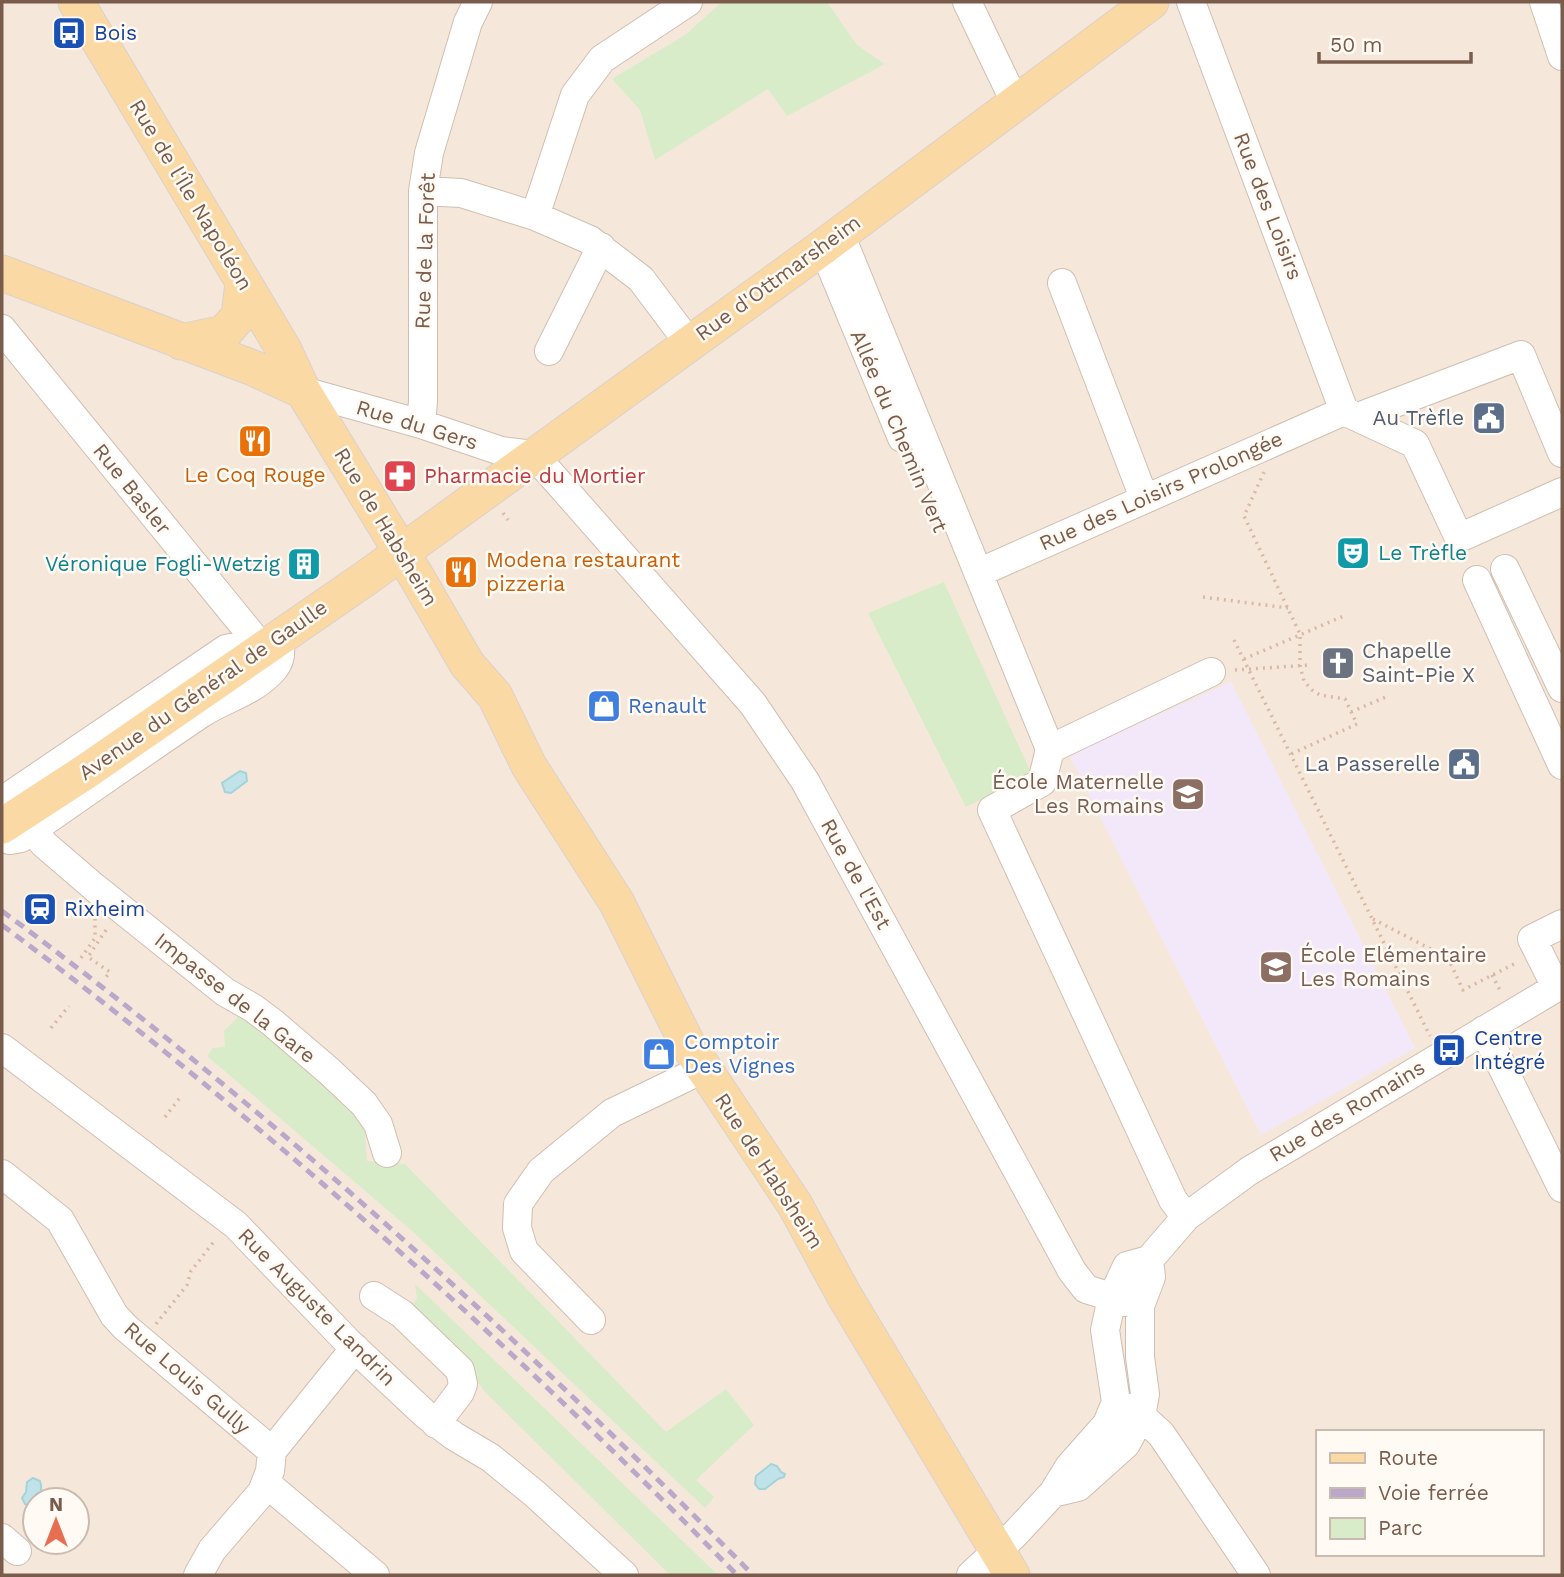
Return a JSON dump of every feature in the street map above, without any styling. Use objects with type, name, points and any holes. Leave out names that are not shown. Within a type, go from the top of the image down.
[{"type":"main road","name":"Rue de l'Île Napoléon","points":[[76,2],[284,350],[303,390]]},
{"type":"main road","name":"Rue d'Ottmarsheim","points":[[402,552],[831,240],[1151,2]]},
{"type":"main road","points":[[2,274],[253,368],[303,390]]},
{"type":"main road","points":[[181,342],[224,333],[239,316],[243,283]]},
{"type":"main road","name":"Rue de Habsheim","points":[[303,390],[467,664],[472,687],[484,709],[529,766],[617,903],[687,1043],[795,1205],[844,1295],[1005,1563]]},
{"type":"main road","name":"Avenue du Général de Gaulle","points":[[12,833],[270,644],[402,552]]},
{"type":"street","name":"Rue de la Forêt","points":[[421,424],[423,191],[429,153],[468,22],[478,2]]},
{"type":"street","points":[[535,216],[575,95],[602,59],[688,2]]},
{"type":"street","points":[[967,2],[1015,102]]},
{"type":"street","name":"Rue des Loisirs","points":[[1191,2],[1351,414]]},
{"type":"street","points":[[1544,2],[1562,56]]},
{"type":"street","points":[[423,191],[461,193],[535,216],[595,244],[641,279],[689,342]]},
{"type":"street","name":"Allée du Chemin Vert","points":[[831,240],[978,573],[1050,749]]},
{"type":"street","name":"Allée du Chemin Vert","points":[[831,240],[964,585],[990,603]]},
{"type":"street","points":[[549,351],[595,244]]},
{"type":"street","points":[[1062,283],[1153,494]]},
{"type":"street","name":"Rue Basler","points":[[2,329],[270,644]]},
{"type":"street","name":"Rue des Loisirs Prolongée","points":[[978,573],[1153,494],[1351,414],[1521,355],[1562,453]]},
{"type":"street","name":"Rue du Gers","points":[[303,390],[421,424],[501,451],[533,456]]},
{"type":"street","points":[[1351,414],[1415,444],[1459,538],[1562,492]]},
{"type":"street","name":"Rue de l'Est","points":[[533,456],[753,704],[805,781],[1072,1271],[1086,1289],[1140,1306]]},
{"type":"street","points":[[1505,569],[1562,688]]},
{"type":"street","points":[[1477,580],[1562,765]]},
{"type":"street","points":[[2,801],[226,649],[270,644]]},
{"type":"street","points":[[1186,1217],[1173,1200],[992,810],[1042,782],[1050,749],[1211,672]]},
{"type":"street","points":[[12,833],[37,863],[102,915]]},
{"type":"street","name":"Impasse de la Gare","points":[[12,833],[49,849],[225,992],[273,1023],[364,1104],[378,1124],[387,1153]]},
{"type":"street","points":[[1559,985],[1532,939],[1562,924]]},
{"type":"street","name":"Rue des Romains","points":[[1116,1402],[1105,1330],[1112,1298],[1127,1266],[1149,1260],[1186,1217],[1249,1171],[1559,985]]},
{"type":"street","points":[[1484,1030],[1562,1188]]},
{"type":"street","name":"Rue Auguste Landrin","points":[[2,1048],[250,1237],[355,1348],[436,1424],[491,1458],[624,1575]]},
{"type":"street","points":[[591,1320],[524,1251],[517,1228],[518,1204],[541,1171],[612,1112],[703,1069]]},
{"type":"street","name":"Rue Louis Gully","points":[[2,1174],[60,1220],[114,1315],[141,1343],[272,1451]]},
{"type":"street","points":[[1053,1493],[1078,1487],[1126,1444],[1140,1416],[1145,1394],[1140,1357],[1140,1306],[1151,1277],[1149,1260]]},
{"type":"street","points":[[374,1297],[402,1314],[460,1370],[463,1384],[460,1392],[436,1424]]},
{"type":"street","points":[[198,1575],[212,1550],[267,1483],[272,1451],[355,1348]]},
{"type":"street","points":[[971,1575],[1005,1563],[1069,1466],[1107,1424],[1116,1402],[1140,1416],[1161,1434],[1256,1575]]},
{"type":"street","points":[[267,1483],[375,1575]]},
{"type":"path","points":[[1265,471],[1244,516],[1300,634],[1300,666],[1304,681],[1320,695],[1345,699],[1357,724],[1290,754]]},
{"type":"path","points":[[1203,597],[1288,608]]},
{"type":"path","points":[[1244,659],[1346,615]]},
{"type":"path","points":[[1234,640],[1440,1056]]},
{"type":"path","points":[[1211,672],[1310,665]]},
{"type":"path","points":[[1351,712],[1388,696]]},
{"type":"path","points":[[81,958],[95,938],[94,927],[102,915]]},
{"type":"path","points":[[102,915],[88,957],[110,972],[106,977]]},
{"type":"path","points":[[1371,918],[1448,958],[1463,990],[1538,951]]},
{"type":"path","points":[[51,1028],[69,1006]]},
{"type":"path","points":[[165,1117],[182,1095]]},
{"type":"path","points":[[141,1343],[187,1285],[191,1271],[230,1221]]},
{"type":"shaded area","points":[[2,2],[1562,2],[1562,1575],[2,1575]]},
{"type":"shaded area","name":"École Elémentaire Les Romains","points":[[1231,682],[1415,1048],[1261,1135],[1069,755]]},
{"type":"green space","points":[[722,2],[827,2],[857,45],[885,64],[787,116],[768,89],[655,160],[640,110],[612,79],[685,35]]},
{"type":"green space","points":[[944,582],[1032,775],[966,807],[868,613]]},
{"type":"green space","points":[[244,1011],[364,1118],[367,1161],[405,1164],[666,1432],[726,1389],[754,1425],[696,1480],[714,1497],[705,1508],[412,1231],[207,1056],[213,1048],[225,1047],[224,1031]]},
{"type":"green space","points":[[415,1284],[718,1575],[670,1575],[484,1391],[465,1363],[407,1309],[417,1299]]},
{"type":"water","points":[[240,771],[246,773],[247,781],[231,793],[225,792],[222,783]]},
{"type":"water","points":[[771,1464],[785,1474],[784,1477],[765,1489],[759,1489],[755,1484],[756,1476]]},
{"type":"water","points":[[33,1478],[40,1481],[41,1486],[27,1486],[27,1482]]},
{"type":"railway","points":[[2,911],[200,1065],[391,1228],[575,1399],[753,1575]]},
{"type":"railway","points":[[2,925],[195,1076],[382,1236],[562,1402],[737,1575]]},
{"type":"place","name":"Bois","points":[[69,33]]},
{"type":"place","name":"Au Trèfle","points":[[1489,418]]},
{"type":"place","name":"Le Coq Rouge","points":[[255,441]]},
{"type":"place","name":"Pharmacie du Mortier","points":[[400,476]]},
{"type":"place","name":"Le Trèfle","points":[[1353,553]]},
{"type":"place","name":"Véronique Fogli-Wetzig","points":[[304,564]]},
{"type":"place","name":"Modena restaurant pizzeria","points":[[461,572]]},
{"type":"place","name":"Chapelle Saint-Pie X","points":[[1338,663]]},
{"type":"place","name":"Renault","points":[[604,706]]},
{"type":"place","name":"La Passerelle","points":[[1464,764]]},
{"type":"place","name":"École Maternelle Les Romains","points":[[1188,794]]},
{"type":"place","name":"Rixheim","points":[[40,909]]},
{"type":"place","name":"École Elémentaire Les Romains","points":[[1276,967]]},
{"type":"place","name":"Centre Intégré","points":[[1449,1050]]},
{"type":"place","name":"Comptoir Des Vignes","points":[[659,1054]]}]
